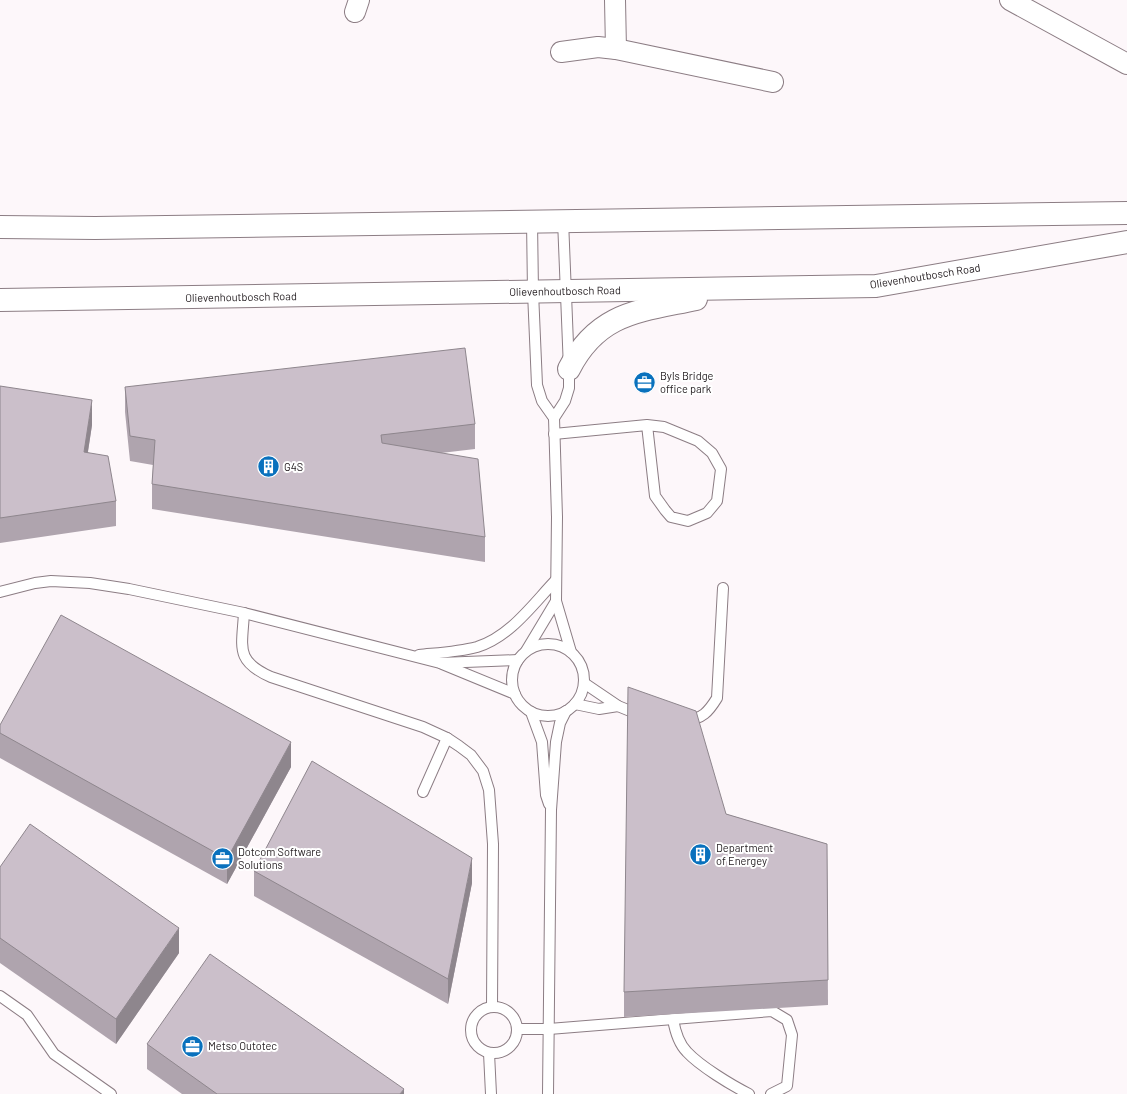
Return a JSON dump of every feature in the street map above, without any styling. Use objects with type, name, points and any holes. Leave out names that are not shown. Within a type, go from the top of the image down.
[{"type":"main road","points":[[0,227],[96,228],[563,220],[1127,213]]},
{"type":"main road","name":"Olievenhoutbosch Road","points":[[0,300],[876,286],[1127,242]]},
{"type":"main road","points":[[569,369],[575,357],[589,339],[600,329],[628,313],[744,289]]},
{"type":"street","points":[[615,0],[616,49]]},
{"type":"street","points":[[1010,0],[1127,64]]},
{"type":"street","points":[[561,52],[598,47],[616,49],[773,82]]},
{"type":"lane","points":[[563,220],[569,388],[565,401],[554,418],[557,517],[556,602],[571,652]]},
{"type":"lane","points":[[532,221],[537,385],[542,401],[554,418]]},
{"type":"lane","points":[[554,434],[647,425],[664,427],[698,441],[712,453],[721,469],[717,501],[707,513],[688,521],[672,517],[661,505],[655,496],[647,425]]},
{"type":"lane","points":[[413,656],[458,651],[478,646],[496,639],[522,616],[556,580]]},
{"type":"lane","points":[[0,592],[35,583],[51,581],[90,582],[129,588],[244,613],[440,662],[518,660]]},
{"type":"lane","points":[[676,720],[691,720],[708,713],[717,698],[723,588]]},
{"type":"lane","points":[[526,651],[537,645],[549,644],[561,646],[571,652],[578,661],[583,672],[584,683],[581,694],[575,704],[566,711],[555,715],[543,716],[531,712],[522,704],[515,694],[512,682],[513,670],[518,660],[526,651],[556,602]]},
{"type":"lane","points":[[244,613],[242,649],[246,660],[256,671],[271,678],[423,727],[447,738],[471,755],[483,771],[489,790],[493,844],[492,1006]]},
{"type":"lane","points":[[440,662],[457,671],[486,680],[515,694]]},
{"type":"lane","points":[[584,683],[618,706],[633,713],[647,716]]},
{"type":"lane","points":[[575,704],[599,709],[618,706]]},
{"type":"lane","points":[[548,1094],[551,810],[556,742],[560,723],[566,711]]},
{"type":"lane","points":[[531,712],[542,742],[546,795],[551,810]]},
{"type":"lane","points":[[423,792],[447,738]]},
{"type":"lane","points":[[0,996],[27,1015],[54,1054],[111,1094]]},
{"type":"lane","points":[[492,1006],[502,1007],[510,1012],[516,1020],[518,1029],[515,1040],[509,1048],[500,1052],[489,1053],[480,1049],[474,1042],[470,1033],[471,1023],[476,1015],[483,1008],[492,1006]]},
{"type":"lane","points":[[518,1029],[549,1030],[673,1018],[772,1011],[787,1020],[792,1035],[787,1086],[771,1094]]},
{"type":"lane","points":[[673,1018],[676,1035],[687,1052],[730,1085],[749,1094]]},
{"type":"lane","points":[[489,1053],[491,1094]]},
{"type":"building","name":"G4S","points":[[465,348],[475,424],[381,435],[382,443],[478,459],[485,537],[152,484],[155,440],[130,436],[125,387]]},
{"type":"building","points":[[0,386],[92,400],[84,452],[108,456],[116,501],[0,518]]},
{"type":"building","points":[[61,615],[291,742],[227,859],[0,733],[0,725]]},
{"type":"building","name":"Department of Energey","points":[[628,687],[696,711],[726,814],[827,844],[828,980],[624,992]]},
{"type":"building","points":[[312,761],[472,858],[448,979],[254,871]]},
{"type":"building","points":[[30,824],[179,928],[116,1019],[0,938],[0,867]]},
{"type":"building","points":[[210,954],[404,1089],[400,1094],[217,1094],[147,1044]]},
{"type":"place","name":"Byls Bridge office park","points":[[644,382]]},
{"type":"place","name":"G4S","points":[[268,467]]},
{"type":"place","name":"Department of Energey","points":[[701,854]]},
{"type":"place","name":"Dotcom Software Solutions","points":[[222,858]]},
{"type":"place","name":"Metso Outotec","points":[[192,1046]]}]
